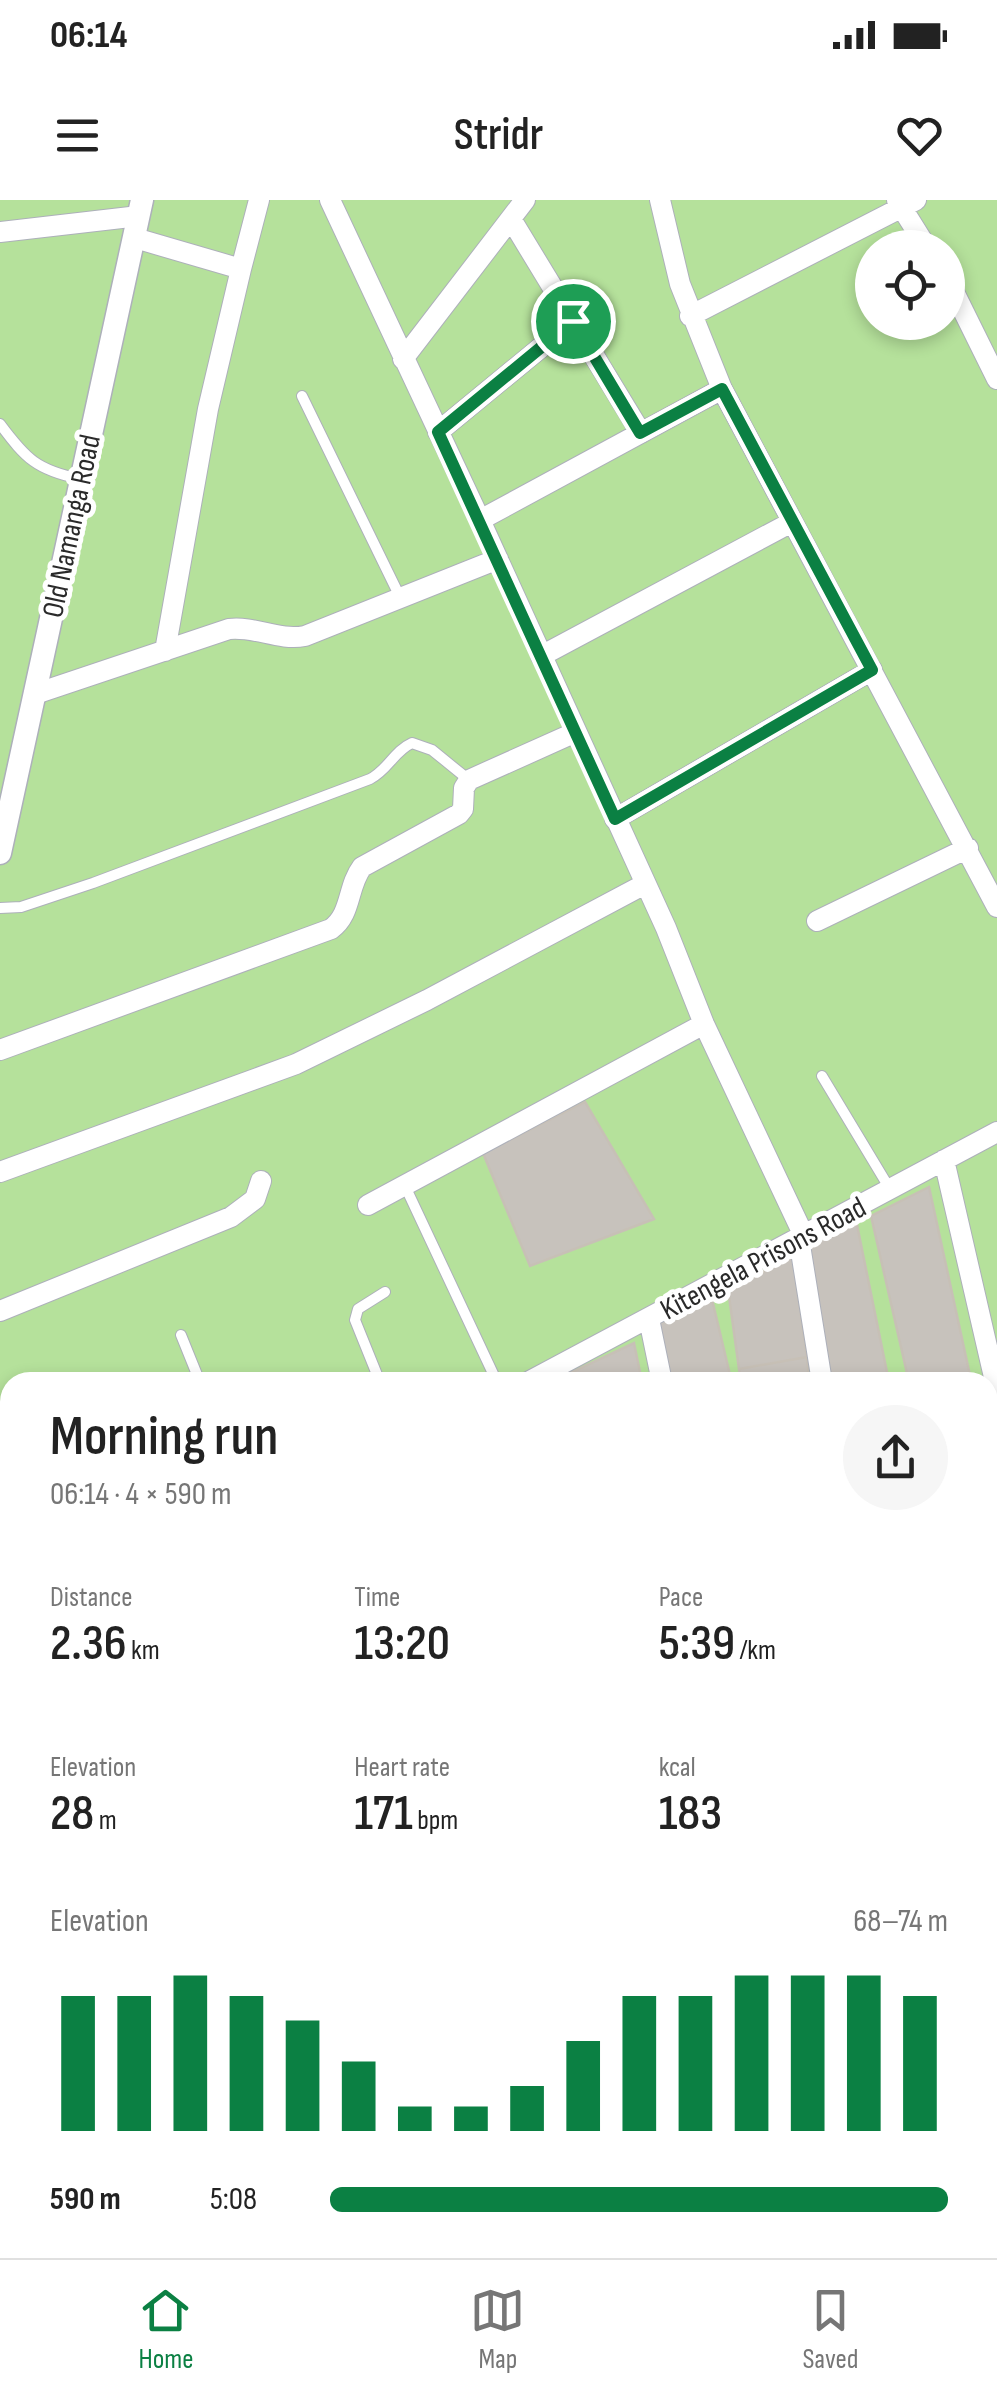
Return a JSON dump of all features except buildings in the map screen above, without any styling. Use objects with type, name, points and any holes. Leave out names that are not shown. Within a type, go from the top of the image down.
[{"type":"street","points":[[165,650],[208,409],[259,200]]},
{"type":"street","points":[[330,200],[646,884],[704,1024],[801,1238],[821,1372]]},
{"type":"street","points":[[404,359],[525,200]]},
{"type":"street","points":[[660,200],[690,316],[722,389],[997,906]]},
{"type":"street","points":[[690,316],[905,203],[918,230]]},
{"type":"street","points":[[0,232],[138,218],[242,270]]},
{"type":"street","name":"Old Namanga Road","points":[[0,853],[138,218]]},
{"type":"street","points":[[511,219],[640,433]]},
{"type":"street","points":[[965,314],[997,379]]},
{"type":"street","points":[[438,432],[573,321]]},
{"type":"street","points":[[480,520],[722,389]]},
{"type":"street","points":[[541,656],[792,522]]},
{"type":"street","points":[[35,694],[230,628],[246,627],[290,638],[305,636],[498,559]]},
{"type":"street","points":[[615,819],[872,670]]},
{"type":"street","points":[[0,1050],[331,929],[344,916],[355,877],[362,868],[458,814],[463,809],[464,788],[469,780],[576,732]]},
{"type":"street","points":[[817,921],[968,848]]},
{"type":"street","points":[[0,1172],[296,1064],[646,884]]},
{"type":"street","points":[[368,1205],[704,1024]]},
{"type":"street","name":"Kitengela Prisons Road","points":[[547,1372],[997,1132]]},
{"type":"street","points":[[944,1160],[993,1372]]},
{"type":"street","points":[[0,1311],[231,1216],[254,1199],[260,1181]]},
{"type":"street","points":[[649,1319],[660,1372]]},
{"type":"lane","points":[[302,396],[402,600]]},
{"type":"lane","points":[[0,424],[15,444],[48,472],[81,479]]},
{"type":"lane","points":[[0,908],[21,907],[93,882],[370,779],[386,769],[399,750],[412,744],[432,750],[469,780]]},
{"type":"lane","points":[[822,1076],[890,1190]]},
{"type":"lane","points":[[405,1185],[492,1372]]},
{"type":"lane","points":[[376,1372],[354,1320],[358,1309],[386,1292]]},
{"type":"lane","points":[[181,1334],[196,1372]]},
{"type":"green space","points":[[0,200],[997,200],[997,1372],[0,1372]]},
{"type":"route","points":[[573,321],[640,433],[722,389],[872,670],[615,819],[438,432],[573,321]]}]
